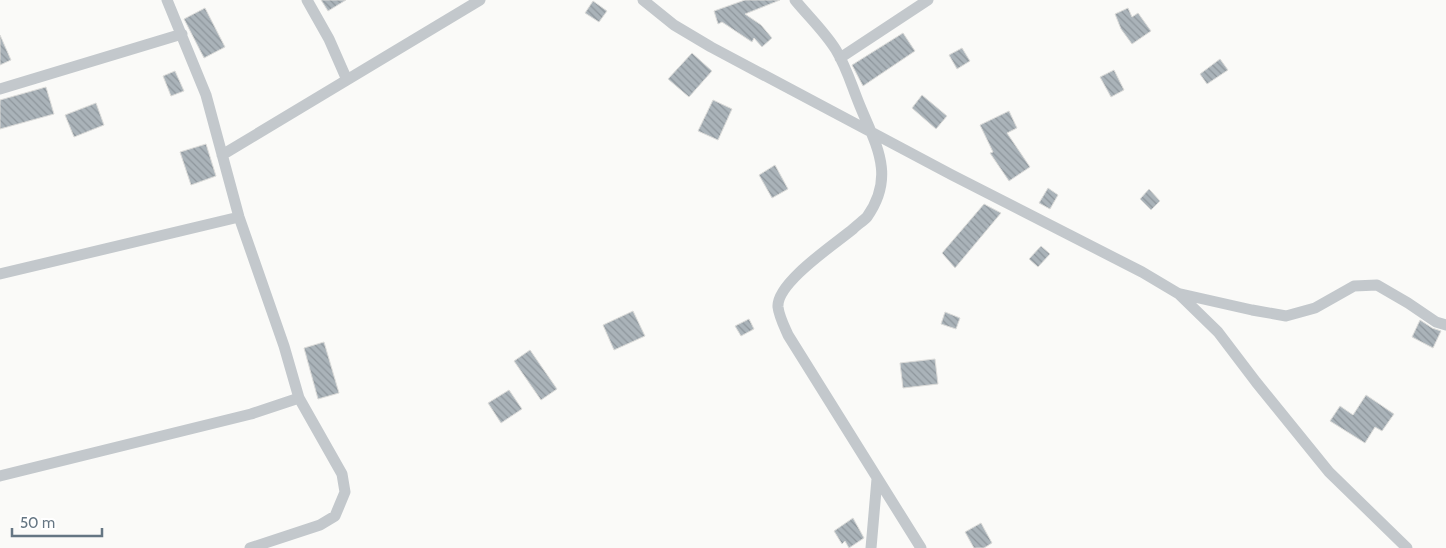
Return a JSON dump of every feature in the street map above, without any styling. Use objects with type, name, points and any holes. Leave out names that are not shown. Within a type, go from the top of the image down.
[{"type":"street","points":[[167,0],[206,95],[240,217],[284,346],[299,398],[342,474],[345,492],[334,516],[320,525],[250,548]]},
{"type":"street","points":[[308,0],[329,39],[347,80]]},
{"type":"street","points":[[222,155],[480,0]]},
{"type":"street","points":[[643,0],[674,25],[711,47],[1142,272],[1179,294],[1218,332],[1329,472],[1407,548]]},
{"type":"street","points":[[795,0],[835,49],[840,58],[873,132],[881,157],[882,170],[881,186],[866,218],[793,277],[781,293],[778,305],[788,335],[921,548]]},
{"type":"street","points":[[840,58],[928,0]]},
{"type":"street","points":[[0,89],[182,34]]},
{"type":"street","points":[[0,274],[240,217]]},
{"type":"street","points":[[1179,294],[1286,316],[1315,308],[1354,286],[1377,285],[1436,322],[1446,325]]},
{"type":"street","points":[[0,476],[250,414],[299,398]]},
{"type":"street","points":[[871,548],[877,479]]},
{"type":"building","points":[[321,0],[346,0],[328,11]]},
{"type":"building","points":[[745,0],[780,0],[745,14],[761,25],[772,38],[762,47],[754,38],[752,42],[722,22],[718,24],[714,11]]},
{"type":"building","points":[[593,1],[607,11],[599,22],[585,13]]},
{"type":"building","points":[[205,8],[225,47],[204,58],[184,19]]},
{"type":"building","points":[[1128,8],[1132,17],[1138,13],[1151,31],[1132,44],[1121,29],[1115,14]]},
{"type":"building","points":[[903,33],[915,51],[863,86],[852,65]]},
{"type":"building","points":[[0,35],[11,60],[0,65]]},
{"type":"building","points":[[962,48],[970,61],[957,69],[949,55]]},
{"type":"building","points":[[692,53],[712,71],[689,97],[668,79]]},
{"type":"building","points":[[1220,59],[1228,70],[1207,84],[1200,74]]},
{"type":"building","points":[[1114,70],[1124,90],[1111,97],[1100,77]]},
{"type":"building","points":[[175,71],[184,91],[171,96],[163,76]]},
{"type":"building","points":[[46,87],[54,114],[0,129],[0,100]]},
{"type":"building","points":[[922,95],[947,116],[936,129],[912,108]]},
{"type":"building","points":[[713,100],[732,109],[718,140],[698,131]]},
{"type":"building","points":[[96,103],[104,125],[74,137],[65,115]]},
{"type":"building","points":[[1009,111],[1017,128],[1007,133],[1030,167],[1009,181],[990,153],[993,152],[980,125]]},
{"type":"building","points":[[206,144],[216,176],[191,185],[180,152]]},
{"type":"building","points":[[775,165],[788,189],[772,198],[759,175]]},
{"type":"building","points":[[1048,188],[1058,195],[1050,209],[1039,203]]},
{"type":"building","points":[[1149,189],[1160,201],[1151,210],[1140,199]]},
{"type":"building","points":[[984,204],[1001,213],[955,268],[942,253]]},
{"type":"building","points":[[1041,246],[1050,254],[1038,267],[1029,259]]},
{"type":"building","points":[[633,311],[645,336],[614,350],[603,325]]},
{"type":"building","points":[[945,312],[960,318],[956,329],[941,324]]},
{"type":"building","points":[[749,319],[754,329],[741,336],[735,326]]},
{"type":"building","points":[[1420,320],[1432,328],[1441,331],[1433,348],[1412,337]]},
{"type":"building","points":[[324,342],[339,393],[318,399],[304,348]]},
{"type":"building","points":[[530,350],[557,389],[541,400],[514,361]]},
{"type":"building","points":[[935,359],[938,384],[903,388],[900,363]]},
{"type":"building","points":[[509,390],[522,409],[501,423],[488,403]]},
{"type":"building","points":[[1366,395],[1394,414],[1382,431],[1375,427],[1365,443],[1330,421],[1340,406],[1353,415]]},
{"type":"building","points":[[853,518],[864,538],[849,548],[845,541],[842,544],[834,531]]},
{"type":"building","points":[[981,523],[992,543],[984,548],[974,548],[965,532]]}]
